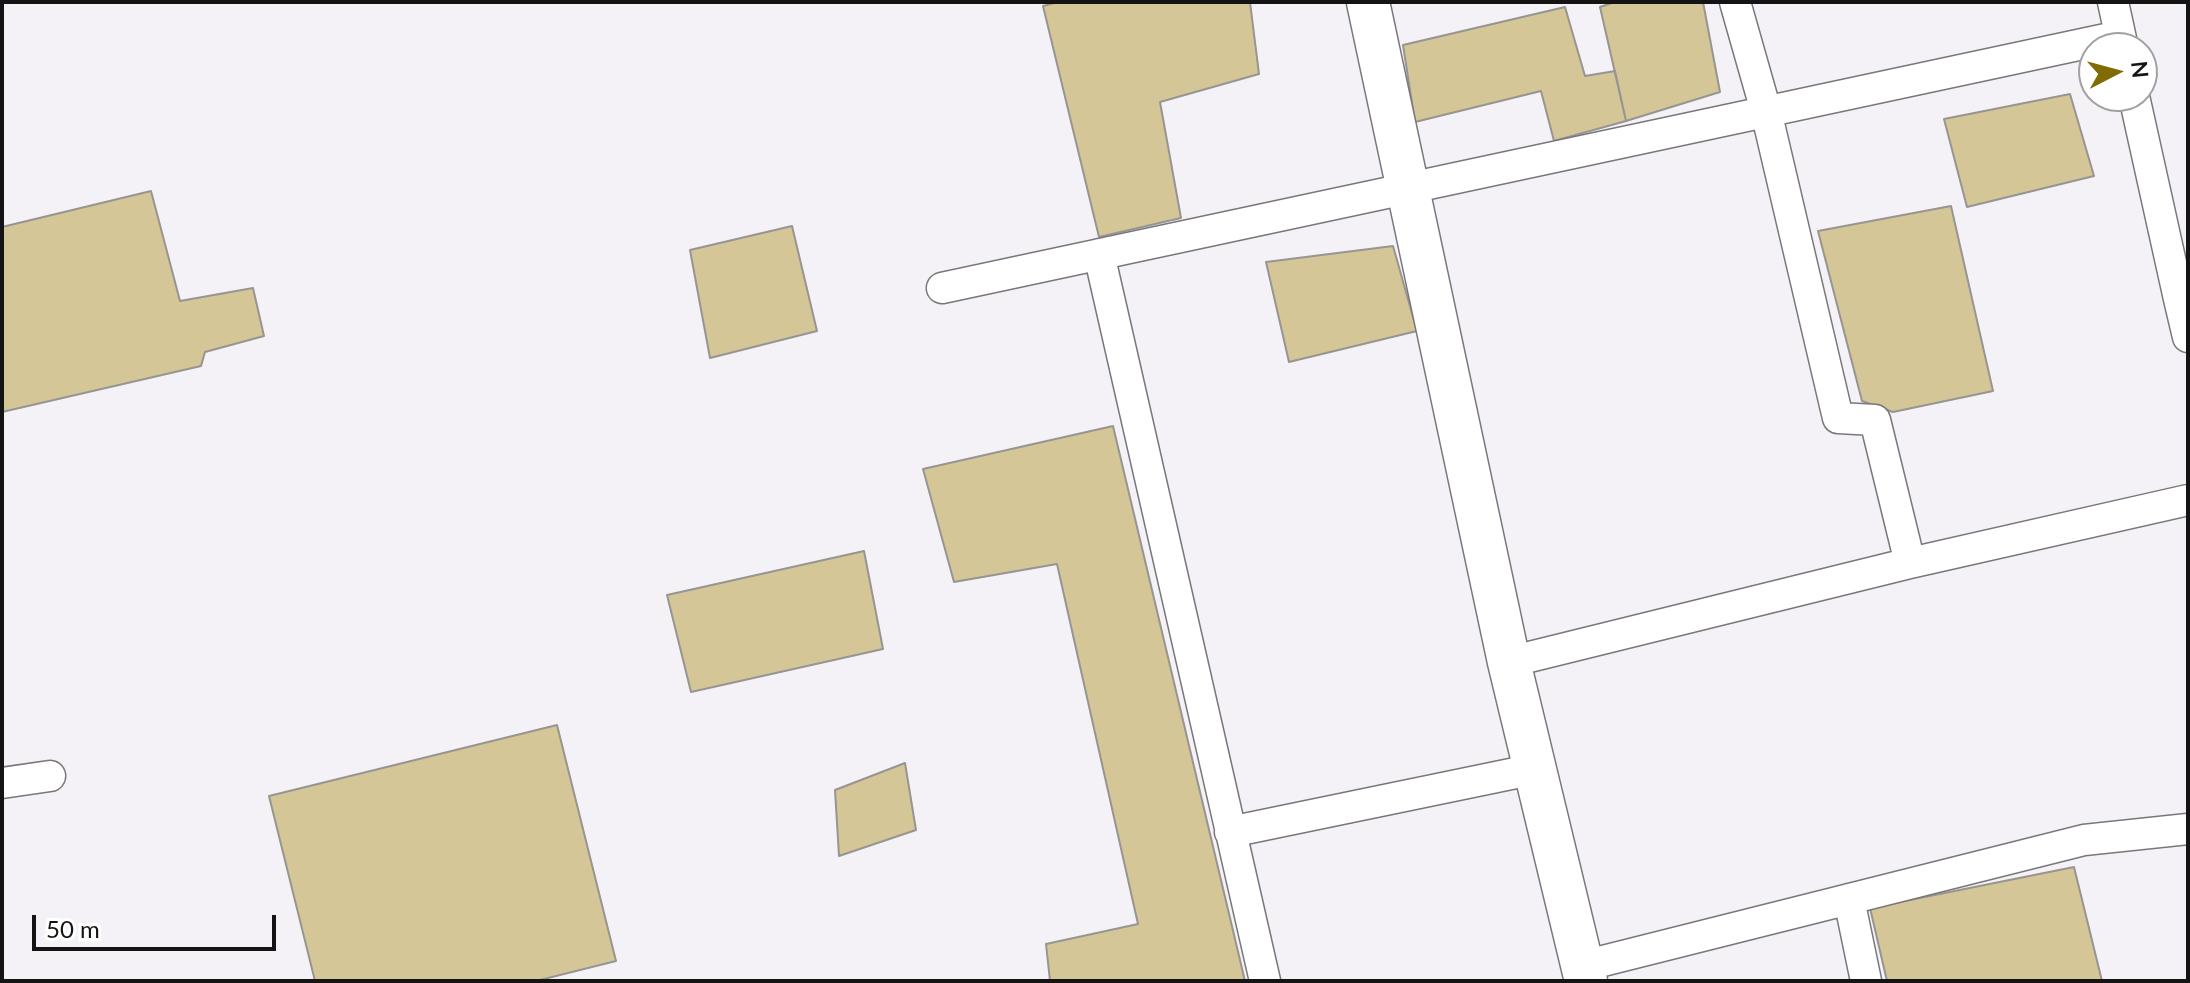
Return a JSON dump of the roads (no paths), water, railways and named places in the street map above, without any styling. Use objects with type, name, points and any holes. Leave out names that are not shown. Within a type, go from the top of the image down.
[{"type":"street","points":[[1368,2],[1509,662],[1584,974],[1849,899],[2084,840],[2188,829]]},
{"type":"street","points":[[1735,2],[1766,111],[1838,418],[1875,420],[1910,563]]},
{"type":"street","points":[[2113,2],[2120,32]]},
{"type":"street","points":[[942,288],[1766,111],[2078,51]]},
{"type":"street","points":[[2138,112],[2183,297],[2188,337]]},
{"type":"street","points":[[1099,254],[1265,981]]},
{"type":"street","points":[[1509,662],[1910,563],[2188,500]]},
{"type":"street","points":[[1230,832],[1535,769]]},
{"type":"street","points":[[2,783],[50,776]]},
{"type":"street","points":[[1849,899],[1866,981]]}]
